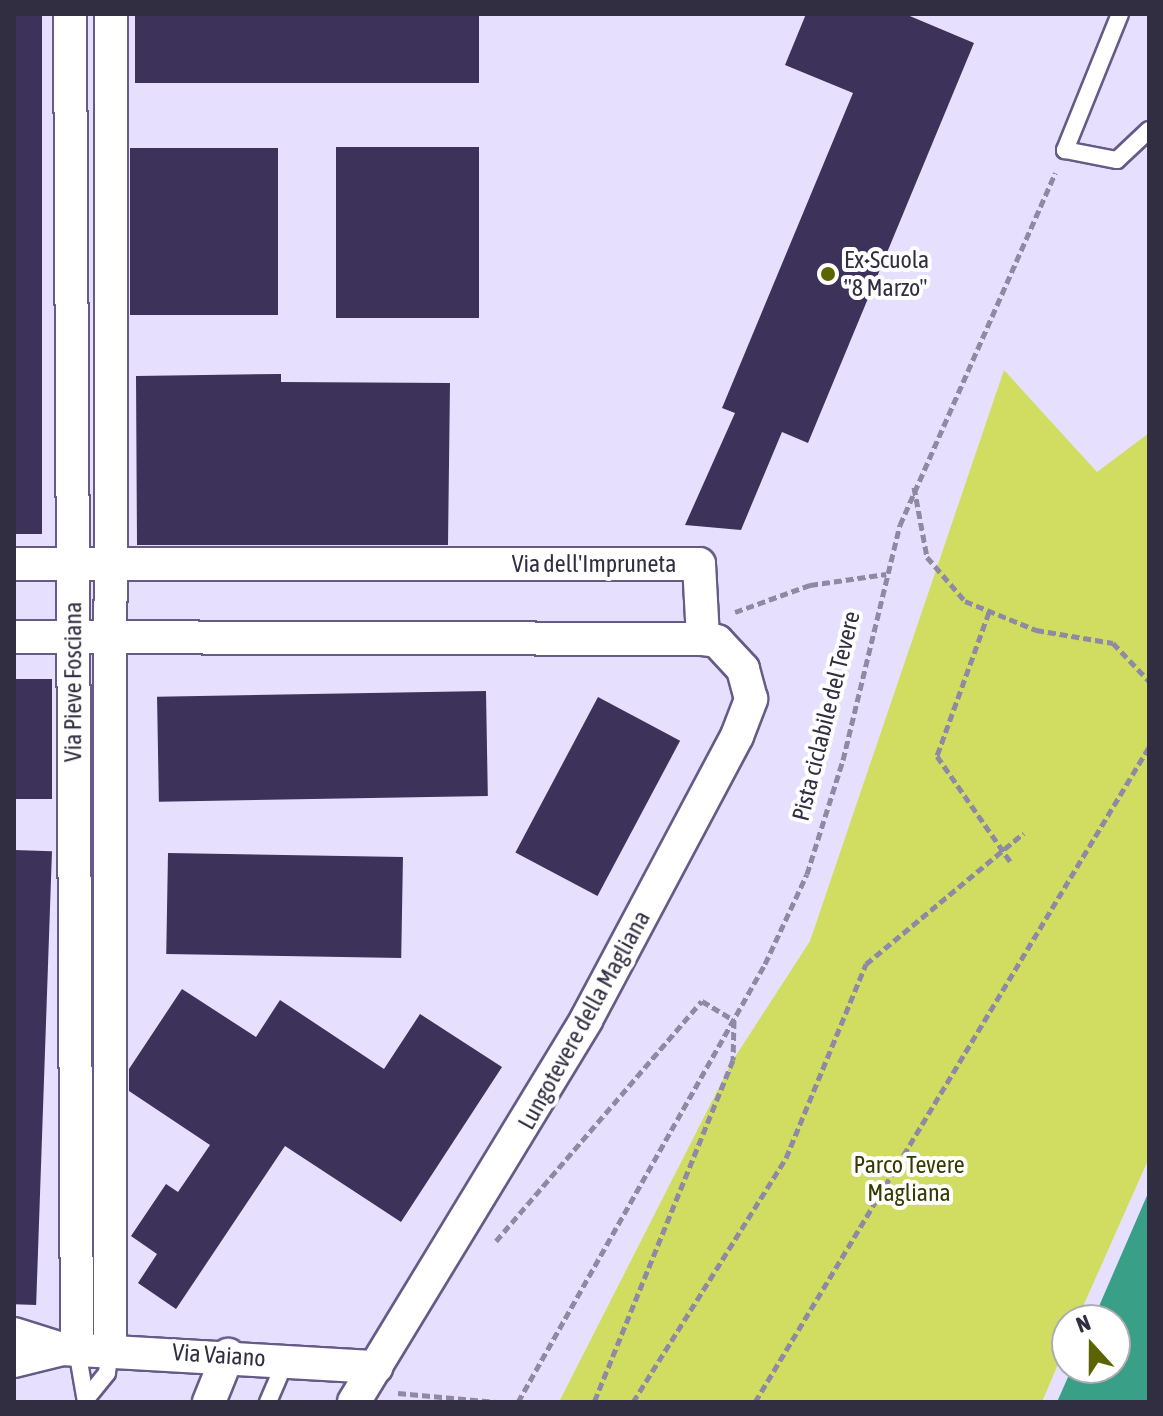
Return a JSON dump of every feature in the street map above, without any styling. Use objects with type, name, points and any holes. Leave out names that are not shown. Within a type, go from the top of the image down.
[{"type":"street","name":"Via Pieve Fosciana","points":[[69,1349],[73,563],[70,14]]},
{"type":"street","name":"Via Pieve Fosciana","points":[[110,1349],[108,638],[111,14]]},
{"type":"street","name":"Via dell'Impruneta","points":[[14,564],[699,564],[703,639]]},
{"type":"street","points":[[14,637],[703,639]]},
{"type":"street","name":"Lungotevere della Magliana","points":[[354,1402],[384,1380],[578,1033],[741,727],[751,699],[743,669],[717,641],[703,639]]},
{"type":"street","name":"Via Vaiano","points":[[14,1334],[69,1349]]},
{"type":"street","name":"Via Vaiano","points":[[14,1361],[69,1349],[228,1355],[286,1360],[384,1380]]},
{"type":"street","points":[[209,1402],[228,1355]]},
{"type":"lane","points":[[1120,14],[1065,150],[1117,160],[1149,130]]},
{"type":"lane","points":[[69,1349],[86,1400]]},
{"type":"lane","points":[[86,1400],[107,1373],[110,1349]]},
{"type":"lane","points":[[268,1402],[286,1360]]},
{"type":"path","name":"Pista ciclabile del Tevere","points":[[518,1402],[734,1020],[821,835],[886,574],[914,486],[1065,150]]},
{"type":"path","points":[[914,486],[927,557],[965,601],[1036,630],[1113,643],[1149,681]]},
{"type":"path","points":[[746,610],[810,585],[886,574]]},
{"type":"path","points":[[989,612],[937,756],[1012,864]]},
{"type":"path","points":[[755,1402],[1149,747]]},
{"type":"path","points":[[633,1402],[786,1158],[866,964],[1024,833]]},
{"type":"path","points":[[489,1249],[702,1001],[734,1020],[733,1060],[594,1402]]},
{"type":"path","points":[[384,1380],[497,1402]]},
{"type":"green space","name":"Parco Tevere Magliana","points":[[1004,370],[1097,472],[1149,433],[1149,1158],[1084,1304],[1051,1304],[1051,1381],[1042,1402],[559,1402],[733,1060],[810,941]]},
{"type":"shaded area","points":[[1149,1191],[1149,1402],[1057,1402],[1065,1384],[1131,1384],[1131,1304],[1100,1304]]},
{"type":"building","points":[[14,14],[42,14],[42,534],[14,534]]},
{"type":"building","points":[[135,14],[479,14],[479,83],[135,83]]},
{"type":"building","name":"Ex-Scuola \"8 Marzo\"","points":[[806,14],[905,14],[974,43],[808,443],[782,432],[741,530],[685,525],[735,413],[722,408],[853,93],[785,65]]},
{"type":"building","points":[[336,147],[479,147],[479,318],[336,318]]},
{"type":"building","points":[[130,148],[278,148],[278,315],[130,315]]},
{"type":"building","points":[[281,374],[281,382],[450,383],[448,545],[137,545],[136,376]]},
{"type":"building","points":[[14,679],[52,679],[52,799],[14,799]]},
{"type":"building","points":[[486,691],[488,796],[159,802],[157,697]]},
{"type":"building","points":[[598,697],[680,741],[597,896],[515,852]]},
{"type":"building","points":[[14,850],[52,851],[36,1305],[14,1304]]},
{"type":"building","points":[[168,853],[403,857],[401,958],[166,954]]},
{"type":"building","points":[[182,989],[256,1037],[280,1000],[384,1069],[420,1014],[502,1067],[401,1222],[285,1146],[176,1309],[138,1283],[157,1254],[131,1236],[166,1184],[178,1192],[210,1145],[129,1091],[129,1069]]},
{"type":"place","name":"Ex-Scuola \"8 Marzo\"","points":[[828,274]]}]
